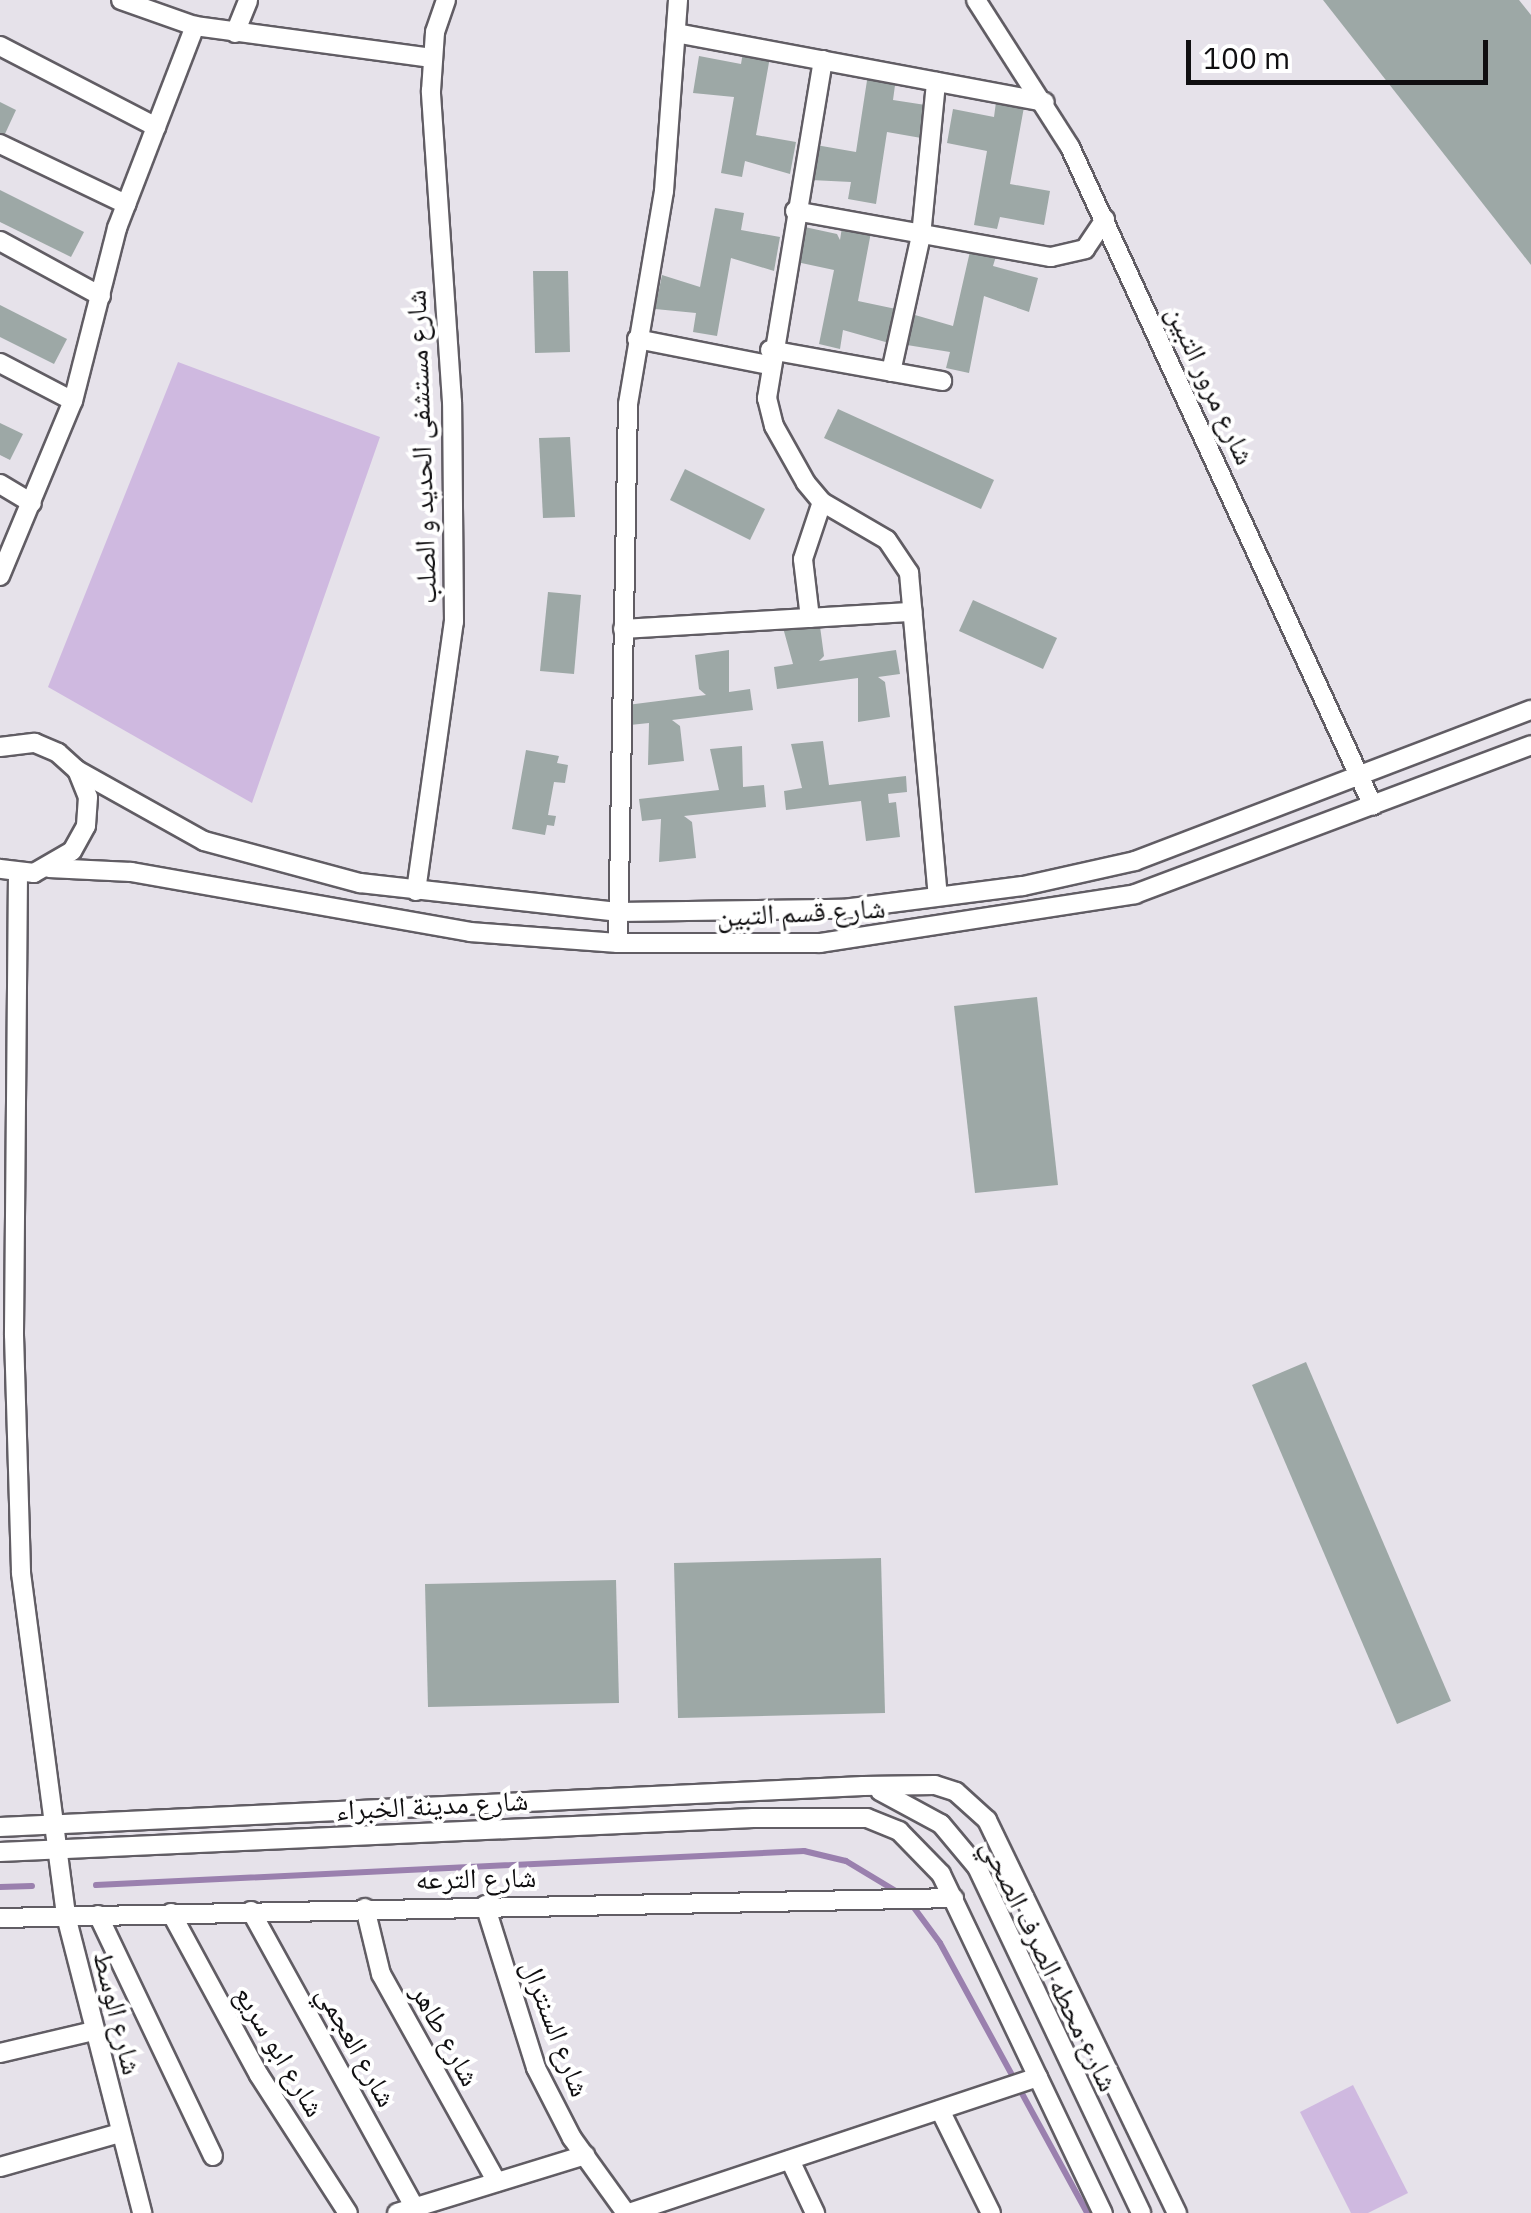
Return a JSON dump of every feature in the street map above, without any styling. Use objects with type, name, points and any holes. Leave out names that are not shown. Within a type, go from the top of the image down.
[{"type":"street","points":[[121,0],[194,26],[432,58]]},
{"type":"street","points":[[235,32],[248,0]]},
{"type":"street","name":"شارع مستشفى الحديد و الصلب","points":[[416,891],[447,698],[454,604],[452,402],[432,58],[446,0]]},
{"type":"street","points":[[618,943],[628,404],[664,191],[678,0]]},
{"type":"street","name":"شارع مرور التبين","points":[[976,0],[1045,102],[1104,219],[1373,806]]},
{"type":"street","points":[[0,576],[73,402],[126,204],[194,26]]},
{"type":"street","points":[[676,33],[1045,102]]},
{"type":"street","points":[[0,46],[156,127]]},
{"type":"street","points":[[823,60],[769,357],[774,426],[822,502],[888,540],[900,555],[914,612],[938,896]]},
{"type":"street","points":[[892,372],[921,236],[936,82]]},
{"type":"street","points":[[0,144],[126,204]]},
{"type":"street","points":[[795,211],[921,236],[1069,256],[1098,236],[1104,219]]},
{"type":"street","points":[[0,241],[101,296]]},
{"type":"street","points":[[637,340],[942,381]]},
{"type":"street","points":[[0,363],[73,402]]},
{"type":"street","points":[[0,484],[32,502]]},
{"type":"street","points":[[810,618],[804,559],[822,502]]},
{"type":"street","points":[[623,629],[914,612]]},
{"type":"street","name":"شارع قسم التبين","points":[[3,741],[47,748],[77,770],[204,841],[307,873],[416,891],[619,912],[843,909],[1042,883],[1136,862],[1531,710]]},
{"type":"street","name":"شارع قسم التبين","points":[[9,871],[49,868],[197,882],[470,932],[618,943],[820,942],[1058,911],[1171,883],[1531,745]]},
{"type":"street","points":[[49,868],[72,851],[86,826],[88,797],[77,770]]},
{"type":"street","name":"شارع الوسط","points":[[9,871],[16,1492],[54,1849],[93,2031],[142,2213]]},
{"type":"street","name":"شارع مدينة الخبراء","points":[[0,1827],[935,1785],[956,1792],[987,1820],[1176,2213]]},
{"type":"street","name":"شارع محطه الصرف الصحي","points":[[863,1786],[918,1807],[977,1867],[1141,2213]]},
{"type":"street","name":"شارع مدينة الخبراء","points":[[0,1852],[753,1818],[867,1818]]},
{"type":"street","name":"شارع محطه الصرف الصحي","points":[[867,1818],[900,1831],[927,1854],[954,1898],[1103,2213]]},
{"type":"street","name":"شارع الترعه","points":[[0,1918],[954,1898]]},
{"type":"street","name":"شارع السنترال","points":[[484,1905],[531,2056],[585,2155],[627,2213]]},
{"type":"street","name":"شارع طاهر","points":[[365,1908],[380,1974],[497,2182]]},
{"type":"street","name":"شارع العجمي","points":[[251,1911],[406,2210]]},
{"type":"street","name":"شارع ابو سريع","points":[[171,1913],[260,2075],[348,2213]]},
{"type":"street","points":[[98,1915],[212,2156]]},
{"type":"street","points":[[0,2053],[93,2031]]},
{"type":"street","points":[[627,2213],[1038,2077]]},
{"type":"street","points":[[940,2110],[991,2213]]},
{"type":"street","points":[[0,2166],[120,2134]]},
{"type":"street","points":[[406,2210],[454,2205],[497,2182],[585,2155]]},
{"type":"street","points":[[790,2160],[815,2213]]},
{"type":"shaded area","points":[[178,362],[380,437],[252,803],[48,687]]},
{"type":"shaded area","points":[[1353,2085],[1408,2193],[1368,2213],[1351,2213],[1300,2112]]},
{"type":"building","points":[[1323,0],[1519,0],[1531,15],[1531,265]]},
{"type":"building","points":[[743,52],[770,57],[756,135],[796,142],[790,174],[745,161],[742,177],[721,173],[734,97],[693,93],[699,56],[741,64]]},
{"type":"building","points":[[868,74],[896,78],[893,100],[932,106],[927,139],[887,132],[876,204],[848,199],[851,182],[811,180],[816,145],[856,152]]},
{"type":"building","points":[[0,102],[16,110],[4,136],[0,134]]},
{"type":"building","points":[[996,102],[1024,107],[1010,184],[1050,191],[1044,225],[1000,217],[997,229],[974,225],[987,151],[947,143],[953,109],[994,117]]},
{"type":"building","points":[[0,190],[84,232],[71,257],[0,222]]},
{"type":"building","points":[[715,208],[744,213],[741,230],[780,237],[774,271],[731,258],[717,336],[693,332],[696,313],[655,309],[662,275],[700,287]]},
{"type":"building","points":[[843,221],[872,227],[858,301],[896,309],[889,343],[843,330],[840,349],[819,344],[834,270],[792,261],[800,226],[837,234],[840,240]]},
{"type":"building","points":[[971,247],[997,253],[993,266],[1038,278],[1029,312],[984,296],[969,373],[946,368],[950,352],[907,345],[915,315],[953,326]]},
{"type":"building","points":[[533,271],[568,271],[570,352],[535,353]]},
{"type":"building","points":[[0,305],[67,339],[54,364],[0,337]]},
{"type":"building","points":[[838,409],[994,480],[981,509],[824,438]]},
{"type":"building","points":[[0,423],[23,434],[10,460],[0,455]]},
{"type":"building","points":[[570,437],[575,517],[543,518],[539,438]]},
{"type":"building","points":[[685,469],[765,509],[750,540],[670,500]]},
{"type":"building","points":[[548,592],[581,595],[574,674],[540,671]]},
{"type":"building","points":[[973,600],[1057,638],[1043,669],[959,631]]},
{"type":"building","points":[[819,619],[824,656],[819,661],[896,650],[900,674],[878,677],[885,682],[890,717],[858,722],[858,678],[777,689],[774,667],[793,664],[782,624]]},
{"type":"building","points":[[729,650],[729,692],[750,689],[753,710],[672,720],[680,726],[684,761],[648,765],[649,723],[630,725],[627,705],[706,695],[699,689],[695,655]]},
{"type":"building","points":[[823,741],[829,785],[906,776],[907,792],[888,794],[889,803],[896,802],[900,837],[866,841],[861,801],[786,810],[784,791],[802,788],[791,744]]},
{"type":"building","points":[[742,746],[743,787],[764,785],[766,807],[684,816],[692,822],[696,858],[659,862],[661,819],[642,821],[639,799],[719,790],[710,749]]},
{"type":"building","points":[[526,750],[559,756],[557,763],[568,765],[565,783],[554,782],[548,815],[556,816],[554,826],[547,825],[545,835],[512,829]]},
{"type":"building","points":[[1037,997],[1058,1185],[975,1193],[954,1006]]},
{"type":"building","points":[[1306,1362],[1451,1701],[1397,1724],[1252,1385]]},
{"type":"building","points":[[881,1558],[885,1713],[678,1718],[674,1563]]},
{"type":"building","points":[[616,1580],[619,1703],[428,1707],[425,1584]]},
{"type":"waterway","points":[[96,1885],[804,1851],[846,1861],[899,1893]]},
{"type":"waterway","points":[[0,1887],[32,1886]]},
{"type":"waterway","points":[[912,1905],[940,1943],[1087,2213]]}]
